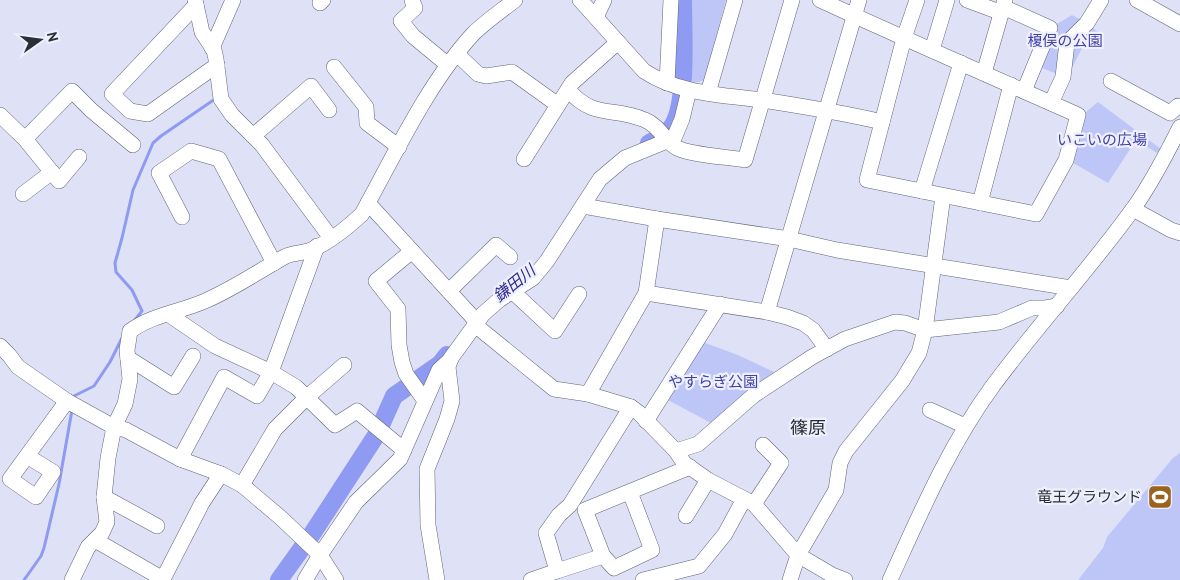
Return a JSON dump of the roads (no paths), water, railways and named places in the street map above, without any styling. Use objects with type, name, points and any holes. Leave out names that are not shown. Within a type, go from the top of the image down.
[{"type":"street","points":[[212,48],[233,0]]},
{"type":"street","points":[[412,0],[415,8],[402,21],[413,36],[478,74],[486,76],[512,72],[558,105]]},
{"type":"street","points":[[72,580],[88,547],[102,533],[107,522],[104,497],[114,427],[125,404],[130,379],[127,350],[130,331],[141,323],[204,302],[288,255],[308,251],[318,246],[362,214],[424,102],[453,60],[474,33],[514,0]]},
{"type":"street","points":[[580,0],[644,71],[656,79],[689,90],[827,110],[882,122]]},
{"type":"street","points":[[596,17],[604,0]]},
{"type":"street","points":[[667,82],[671,0]]},
{"type":"street","points":[[708,93],[736,0]]},
{"type":"street","points":[[568,90],[577,100],[594,110],[633,116],[655,125],[675,147],[686,151],[746,160],[792,0]]},
{"type":"street","points":[[820,0],[854,16],[904,38],[932,50],[1018,88],[1078,115],[1066,160],[1036,214],[867,180],[904,38],[917,0]]},
{"type":"street","points":[[767,312],[859,0]]},
{"type":"street","points":[[932,50],[947,0]]},
{"type":"street","points":[[967,0],[1003,7],[1050,28],[1018,88],[980,203]]},
{"type":"street","points":[[1051,103],[1063,77],[1068,43],[1087,23],[1101,0]]},
{"type":"street","points":[[1138,0],[1180,24]]},
{"type":"street","points":[[195,2],[202,32],[212,48],[217,65],[221,99],[232,115],[253,136],[286,175],[331,238]]},
{"type":"street","points":[[195,2],[112,94],[130,111],[148,114],[217,65]]},
{"type":"street","points":[[984,73],[1003,7]]},
{"type":"street","points":[[1047,36],[1068,43]]},
{"type":"street","points":[[524,159],[572,83],[618,42]]},
{"type":"street","points":[[922,192],[961,63]]},
{"type":"street","points":[[334,67],[366,107],[367,122],[399,147]]},
{"type":"street","points":[[1111,81],[1170,113],[1178,106],[1180,107]]},
{"type":"street","points":[[253,136],[311,86],[330,110]]},
{"type":"street","points":[[25,139],[72,90],[91,110],[133,145]]},
{"type":"street","points":[[305,580],[356,502],[400,459],[439,370],[451,358],[483,314],[512,291],[533,278],[547,261],[600,180],[625,158],[674,138],[682,119],[689,90]]},
{"type":"street","points":[[0,115],[25,139],[59,181],[79,158]]},
{"type":"street","points":[[890,580],[941,469],[965,426],[993,386],[1133,209],[1147,188],[1180,127]]},
{"type":"street","points":[[182,217],[159,173],[191,151],[219,159],[274,263]]},
{"type":"street","points":[[23,194],[52,172]]},
{"type":"street","points":[[790,580],[798,556],[836,490],[840,463],[846,451],[902,381],[919,353],[925,330],[935,266],[943,196]]},
{"type":"street","points":[[368,203],[476,323],[554,389],[588,394],[631,407],[690,467],[708,480],[749,502],[766,516],[798,556],[832,576],[845,580]]},
{"type":"street","points":[[583,206],[789,239],[837,250],[1071,288]]},
{"type":"street","points":[[1133,209],[1170,230],[1180,233]]},
{"type":"street","points":[[588,394],[646,293],[657,219]]},
{"type":"street","points":[[449,291],[496,245],[510,258]]},
{"type":"street","points":[[180,459],[224,377],[257,396],[271,372],[318,246]]},
{"type":"street","points":[[412,250],[376,281],[398,309],[399,345],[402,362],[406,374],[425,401]]},
{"type":"street","points":[[512,291],[555,331],[580,294]]},
{"type":"street","points":[[646,293],[720,304],[787,317],[803,323],[814,330],[827,349]]},
{"type":"street","points":[[646,421],[720,304]]},
{"type":"street","points":[[676,451],[698,444],[754,396],[845,339],[895,322],[905,323],[925,330],[999,322],[1032,308],[1057,306]]},
{"type":"street","points":[[168,314],[215,346],[271,372],[296,387],[335,425],[357,411],[404,450]]},
{"type":"street","points":[[0,346],[9,354],[18,367],[67,401],[114,427],[126,430],[180,459],[221,474],[242,485],[282,518],[320,555],[336,580]]},
{"type":"street","points":[[128,358],[174,387],[193,356]]},
{"type":"street","points":[[437,580],[428,525],[427,469],[447,419],[452,401],[448,368],[451,358]]},
{"type":"street","points":[[242,485],[275,429],[306,398],[344,365]]},
{"type":"street","points":[[27,456],[67,401]]},
{"type":"street","points":[[557,571],[546,533],[559,515],[570,505],[631,407]]},
{"type":"street","points":[[930,410],[965,426]]},
{"type":"street","points":[[643,580],[699,566],[781,463],[763,445]]},
{"type":"street","points":[[630,492],[652,550],[614,568],[603,556],[585,510],[690,467]]},
{"type":"street","points":[[94,540],[162,579],[202,503],[221,474]]},
{"type":"street","points":[[686,516],[708,480]]},
{"type":"street","points":[[104,497],[157,526]]},
{"type":"street","points":[[531,580],[603,556]]},
{"type":"waterway","name":"鎌田川","points":[[649,143],[661,137],[671,128],[679,110],[684,62],[683,0]]},
{"type":"waterway","points":[[134,321],[142,311],[132,290],[116,272],[115,263],[133,190],[153,143],[215,99]]},
{"type":"waterway","points":[[74,399],[74,396],[94,386],[110,362],[122,338]]},
{"type":"waterway","name":"鎌田川","points":[[279,580],[312,534],[377,434],[394,396],[440,364],[447,355]]},
{"type":"waterway","points":[[24,580],[41,556],[44,548],[59,484],[72,410]]},
{"type":"place","name":"竜王グラウンド","points":[[1160,497]]},
{"type":"district","name":"篠原","points":[[808,428]]},
{"type":"park label","name":"榎俣の公園","points":[[1065,41]]},
{"type":"park label","name":"いこいの広場","points":[[1102,140]]},
{"type":"park label","name":"やすらぎ公園","points":[[713,382]]}]
